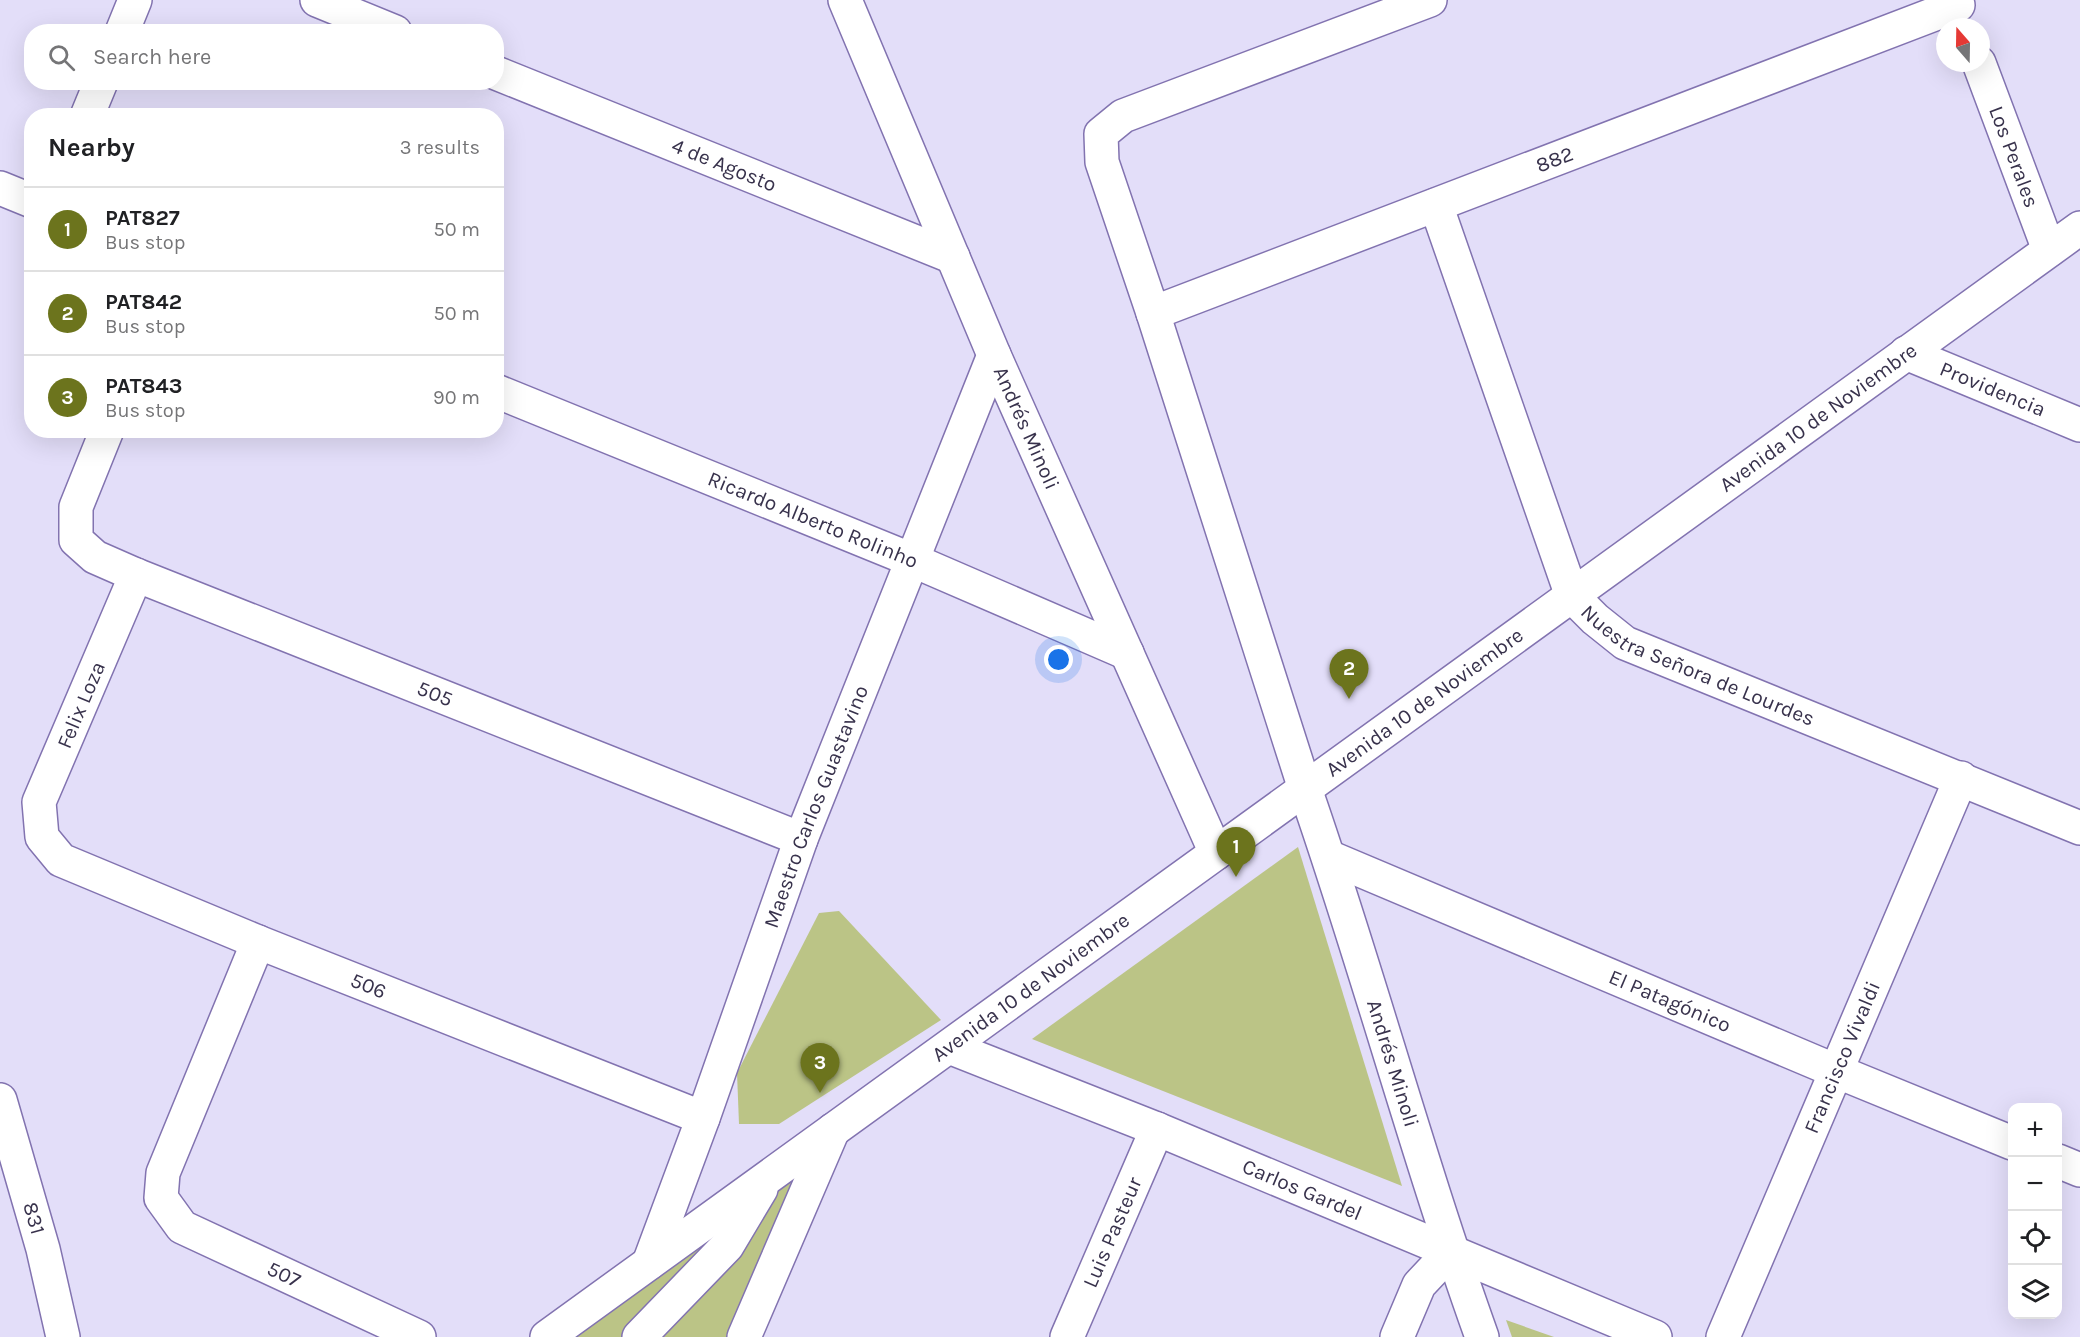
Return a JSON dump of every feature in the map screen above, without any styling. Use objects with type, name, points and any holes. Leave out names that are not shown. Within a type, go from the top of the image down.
[{"type":"street","points":[[125,24],[135,0]]},
{"type":"street","points":[[317,0],[376,24]]},
{"type":"street","name":"Andrés Minoli","points":[[845,0],[994,355],[1216,853]]},
{"type":"street","name":"Andrés Minoli","points":[[1430,0],[1123,116],[1101,134],[1102,162],[1329,857],[1451,1251],[1482,1337]]},
{"type":"street","name":"882","points":[[1153,313],[1436,205],[1960,11]]},
{"type":"street","name":"Los Perales","points":[[1982,72],[2049,250]]},
{"type":"street","name":"4 de Agosto","points":[[504,76],[953,257]]},
{"type":"street","points":[[90,108],[98,90]]},
{"type":"street","points":[[0,188],[24,198]]},
{"type":"street","name":"Nuestra Señora de Lourdes","points":[[1436,205],[1572,596],[1595,619],[1625,643],[2080,828]]},
{"type":"street","name":"Avenida 10 de Noviembre","points":[[547,1337],[2080,228]]},
{"type":"street","name":"Providencia","points":[[1906,353],[2080,425]]},
{"type":"street","name":"Maestro Carlos Guastavino","points":[[649,1263],[703,1118],[801,838],[994,355]]},
{"type":"street","name":"Ricardo Alberto Rolinho","points":[[504,394],[912,560],[1127,653]]},
{"type":"street","name":"505","points":[[104,438],[76,507],[76,540],[95,557],[801,838]]},
{"type":"street","name":"Felix Loza","points":[[42,837],[39,802],[136,575]]},
{"type":"street","name":"Francisco Vivaldi","points":[[1723,1337],[1961,778]]},
{"type":"street","name":"506","points":[[42,837],[61,860],[258,942],[703,1118]]},
{"type":"street","name":"El Patagónico","points":[[1329,857],[1836,1071],[2008,1141]]},
{"type":"street","name":"507","points":[[258,942],[163,1173],[161,1198],[182,1227],[419,1337]]},
{"type":"street","name":"Carlos Gardel","points":[[949,1047],[1157,1129],[1655,1337]]},
{"type":"street","name":"831","points":[[1,1109],[43,1249],[63,1337]]},
{"type":"street","name":"Luis Pasteur","points":[[1067,1337],[1157,1129]]},
{"type":"street","points":[[744,1337],[833,1130]]},
{"type":"street","points":[[2062,1163],[2080,1170]]},
{"type":"street","name":"Avenida 10 de Noviembre","points":[[639,1337],[727,1246],[768,1177]]},
{"type":"street","points":[[1397,1337],[1419,1285],[1451,1251]]},
{"type":"green space","points":[[1298,847],[1402,1186],[1032,1039]]},
{"type":"green space","points":[[839,911],[941,1020],[779,1124],[739,1124],[737,1073],[819,913]]},
{"type":"green space","points":[[833,1130],[744,1337],[547,1337]]},
{"type":"green space","points":[[1506,1320],[1554,1337],[1512,1337]]},
{"type":"place","name":"PAT842","points":[[1349,699]]},
{"type":"place","name":"PAT827","points":[[1236,877]]},
{"type":"place","name":"PAT843","points":[[820,1093]]}]
